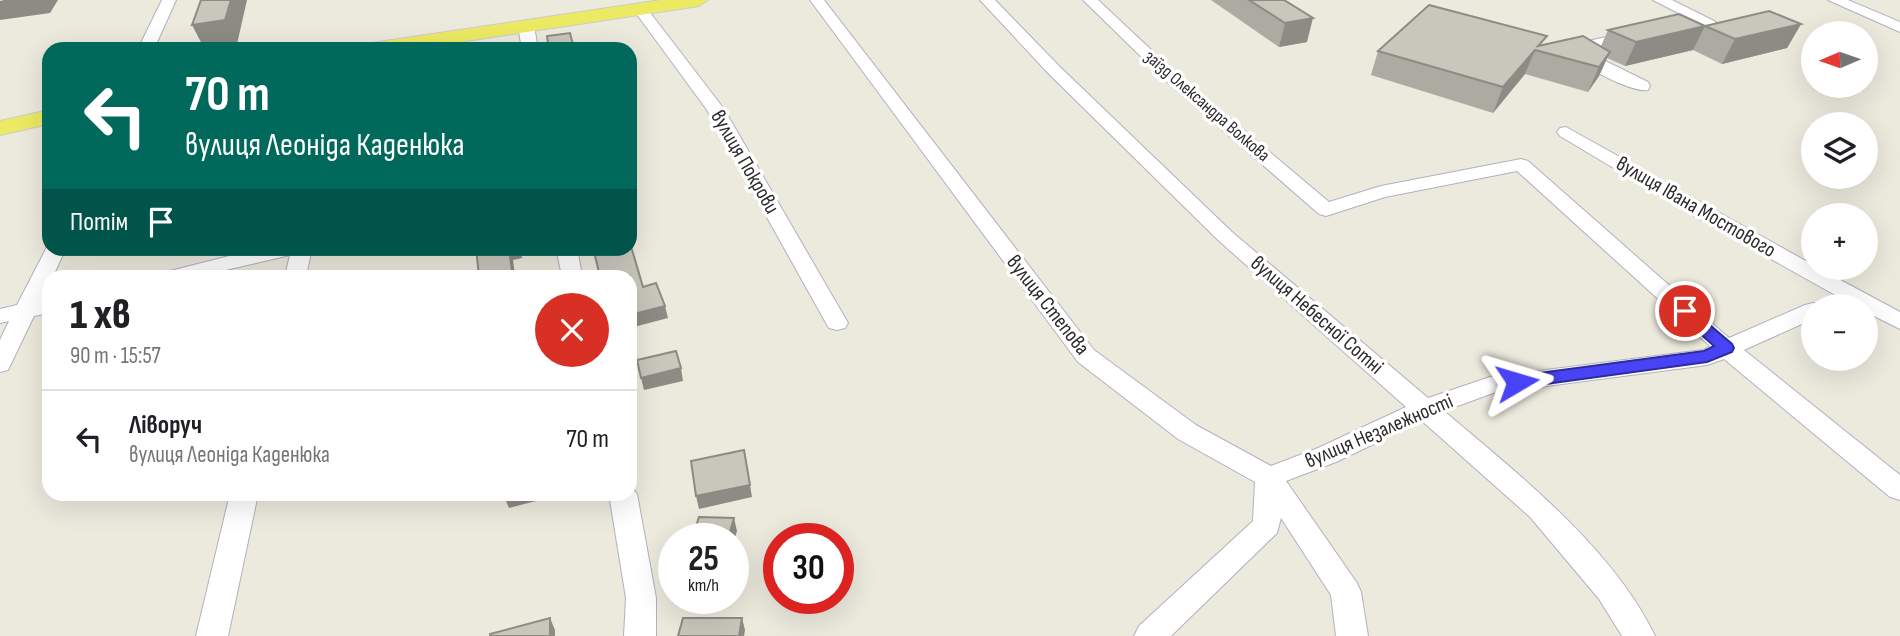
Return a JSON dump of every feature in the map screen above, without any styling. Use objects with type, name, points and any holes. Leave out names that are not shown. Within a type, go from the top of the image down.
[{"type":"main road","points":[[419,42],[699,0]]},
{"type":"main road","points":[[0,128],[42,119]]},
{"type":"street","points":[[149,42],[169,0]]},
{"type":"street","name":"вулиця Степова","points":[[817,0],[1086,356],[1187,432],[1269,477],[1346,592],[1352,636]]},
{"type":"street","name":"вулиця Небесної Сотні","points":[[987,0],[1054,70],[1226,236],[1540,509],[1610,590],[1639,636]]},
{"type":"street","name":"заїзд Олександра Волкова","points":[[1090,0],[1170,76],[1326,210]]},
{"type":"street","points":[[1642,86],[1598,66],[1576,52],[1586,46],[1708,22],[1660,0]]},
{"type":"street","points":[[1835,0],[1900,27]]},
{"type":"street","name":"вулиця Покрови","points":[[640,9],[715,109],[837,323]]},
{"type":"street","points":[[526,26],[529,42]]},
{"type":"street","name":"вулиця Івана Мостового","points":[[1566,132],[1847,294]]},
{"type":"street","points":[[1326,210],[1381,192],[1521,165],[1726,348],[1900,490]]},
{"type":"street","points":[[199,270],[255,256]]},
{"type":"street","points":[[0,363],[42,277]]},
{"type":"street","points":[[0,316],[42,308]]},
{"type":"street","name":"вулиця Івана Мостового","points":[[1878,310],[1900,322]]},
{"type":"street","name":"вулиця Незалежності","points":[[1269,477],[1327,455],[1426,408],[1490,385],[1707,357],[1801,315]]},
{"type":"street","points":[[1150,636],[1267,525],[1269,477]]},
{"type":"street","points":[[212,636],[242,501]]},
{"type":"street","points":[[624,501],[641,598],[640,636]]},
{"type":"building","points":[[201,0],[231,0],[225,20],[192,25]]},
{"type":"building","points":[[1249,0],[1284,0],[1313,18],[1285,23]]},
{"type":"building","points":[[1429,5],[1547,36],[1538,46],[1583,36],[1610,52],[1599,67],[1535,50],[1503,87],[1378,51]]},
{"type":"building","points":[[1769,11],[1801,24],[1735,39],[1705,26]]},
{"type":"building","points":[[1679,14],[1705,26],[1636,42],[1608,30]]},
{"type":"building","points":[[570,33],[572,42],[548,42],[547,36]]},
{"type":"building","points":[[477,256],[510,256],[512,270],[478,270]]},
{"type":"building","points":[[595,256],[634,256],[643,287],[656,283],[665,306],[637,313],[637,270],[598,270]]},
{"type":"building","points":[[676,351],[681,368],[641,378],[637,360]]},
{"type":"building","points":[[744,450],[750,485],[696,496],[691,461]]},
{"type":"building","points":[[699,517],[734,518],[733,523],[697,523]]},
{"type":"building","points":[[550,618],[550,636],[490,636],[490,634]]},
{"type":"building","points":[[683,618],[742,618],[739,636],[678,636]]},
{"type":"route","points":[[1517,382],[1707,357],[1726,348],[1685,311]]}]
